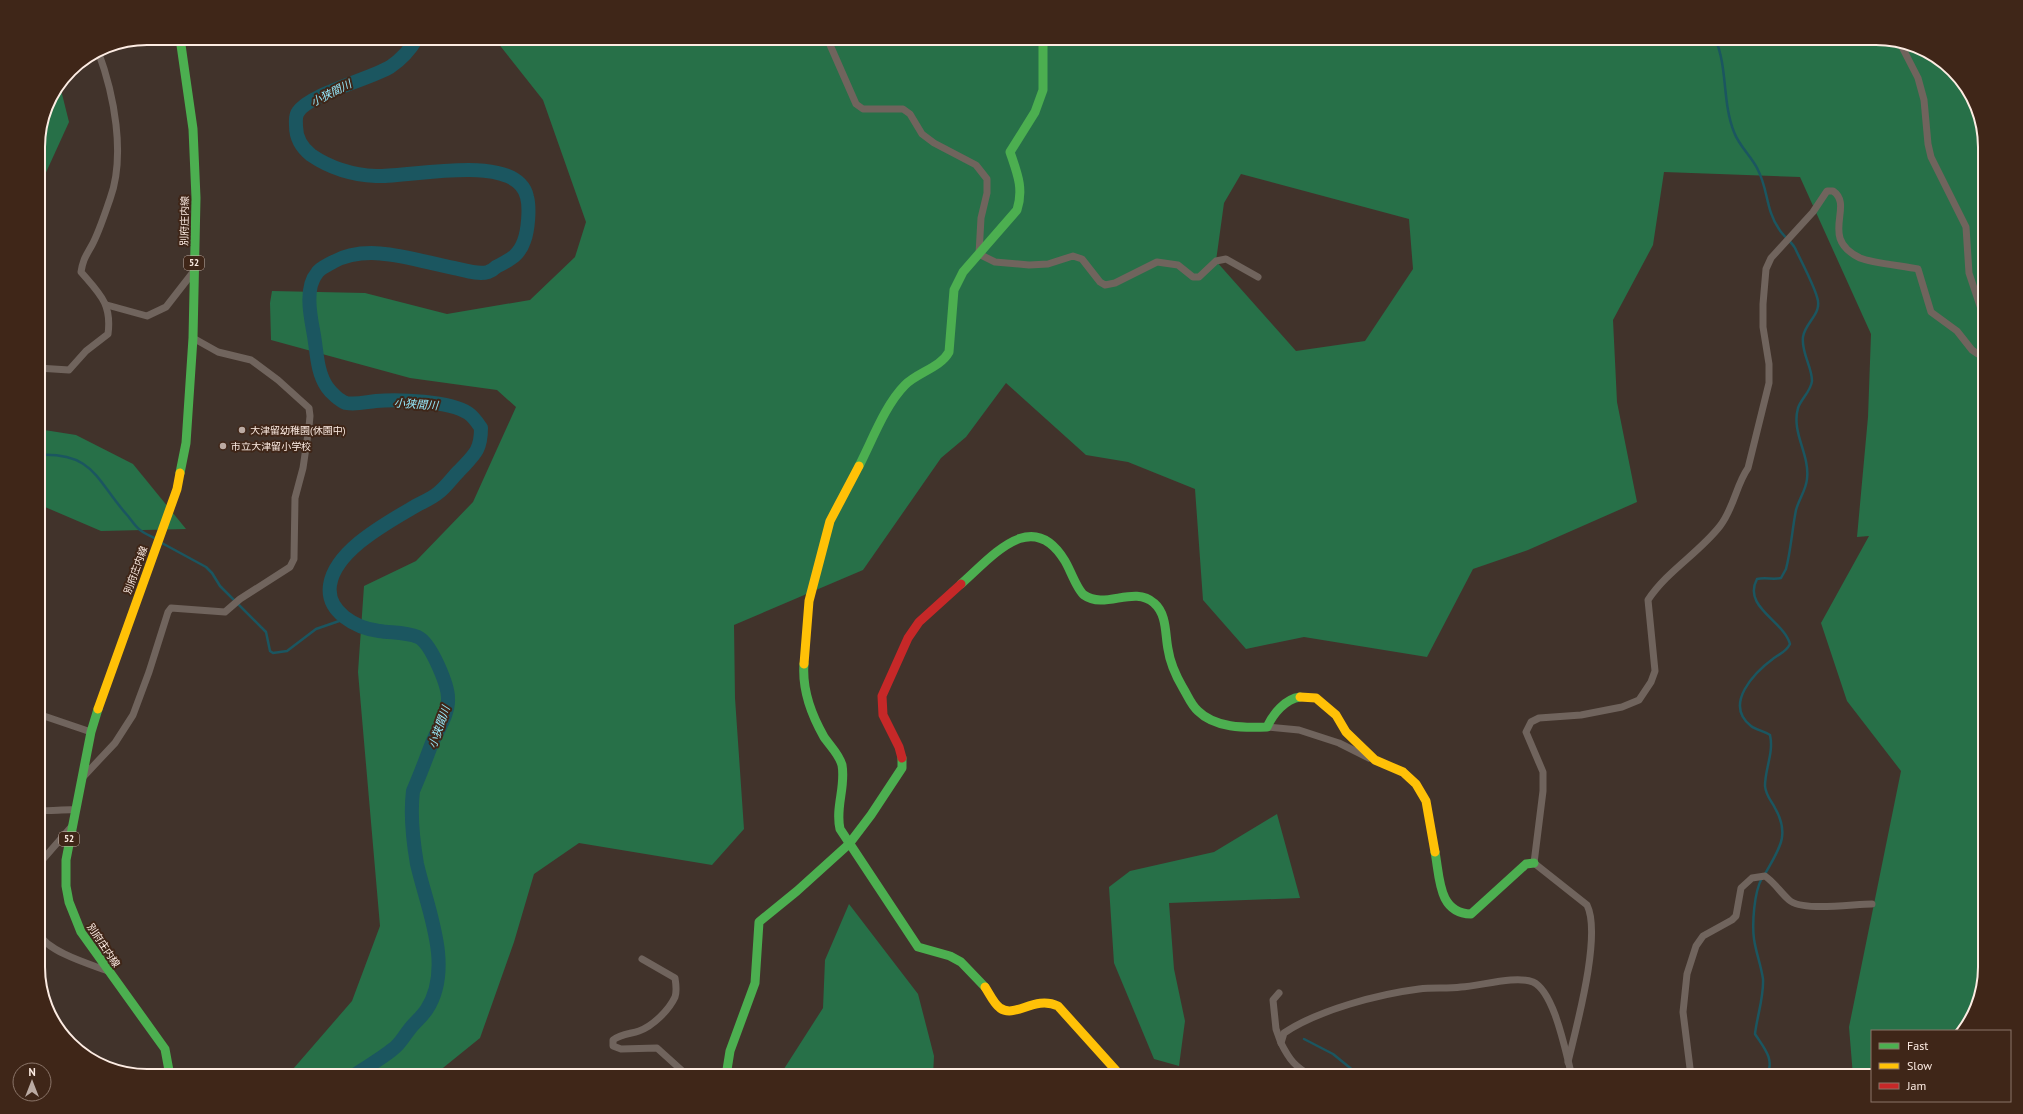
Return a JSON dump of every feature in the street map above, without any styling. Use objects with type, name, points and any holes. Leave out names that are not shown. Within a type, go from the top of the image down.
[{"type":"street","name":"別府庄内線","points":[[168,1069],[164,1049],[157,1036],[108,971],[81,932],[69,902],[66,886],[66,860],[91,732],[104,689],[176,489],[186,443],[193,338],[196,198],[193,129],[181,45]]},
{"type":"street","points":[[830,45],[856,104],[863,109],[903,109],[910,114],[922,134],[934,144],[976,165],[986,179],[986,193],[981,218],[979,254]]},
{"type":"street","points":[[1043,45],[1043,90],[1035,112],[1010,152],[1020,183],[1022,198],[1017,210],[963,272],[954,290],[951,312],[949,352],[945,359],[922,372],[905,385],[892,402],[850,484],[841,497],[830,521],[809,601],[802,675],[804,685],[823,734],[840,759],[842,768],[837,820],[840,829],[918,947],[928,952],[954,958],[966,967],[1000,1008],[1006,1012],[1017,1010],[1041,1001],[1050,1001],[1058,1006],[1115,1069]]},
{"type":"street","points":[[1902,48],[1918,78],[1924,100],[1931,157],[1966,227],[1968,273],[1978,301]]},
{"type":"street","points":[[45,368],[69,370],[86,351],[108,334],[110,320],[107,306],[81,272],[82,259],[93,244],[110,198],[116,180],[118,162],[113,104],[107,76],[100,57]]},
{"type":"street","points":[[1534,863],[1543,791],[1543,772],[1526,732],[1531,722],[1539,718],[1581,715],[1622,707],[1639,700],[1651,682],[1655,671],[1648,600],[1654,591],[1697,551],[1721,525],[1735,499],[1743,475],[1748,468],[1770,383],[1770,364],[1764,327],[1763,304],[1766,268],[1771,258],[1814,212],[1827,191],[1837,193],[1840,199],[1841,204],[1837,226],[1839,240],[1861,258],[1918,268],[1931,312],[1939,320],[1957,331],[1972,350],[1978,354]]},
{"type":"street","points":[[979,254],[995,262],[1028,265],[1048,264],[1073,256],[1082,259],[1100,282],[1105,285],[1115,284],[1157,262],[1178,265],[1193,277],[1199,277],[1221,259],[1226,259],[1258,277]]},
{"type":"street","points":[[107,306],[147,316],[166,307],[194,271]]},
{"type":"street","points":[[82,777],[115,743],[127,725],[149,672],[168,612],[171,608],[225,612],[240,599],[290,567],[294,558],[295,498],[303,468],[309,427],[309,408],[278,380],[251,360],[218,352],[193,338]]},
{"type":"street","points":[[726,1069],[730,1051],[738,1033],[755,983],[759,922],[797,891],[849,844],[871,815],[902,768],[904,761],[901,751],[882,714],[882,696],[908,638],[929,611],[1012,540],[1021,536],[1036,536],[1047,540],[1057,548],[1082,594],[1089,598],[1097,600],[1138,596],[1153,602],[1164,622],[1168,652],[1173,671],[1191,702],[1200,713],[1216,721],[1238,726],[1299,730],[1339,743],[1403,772],[1416,784],[1426,801],[1443,894],[1447,906],[1453,911],[1462,914],[1471,914],[1526,864],[1534,863],[1587,905],[1590,912],[1590,947],[1587,974],[1568,1062]]},
{"type":"street","points":[[1267,727],[1271,718],[1290,699],[1299,697],[1316,698],[1336,715],[1346,732],[1375,760]]},
{"type":"street","points":[[45,716],[91,732]]},
{"type":"street","points":[[45,811],[61,809],[75,810]]},
{"type":"street","points":[[45,857],[72,826]]},
{"type":"street","points":[[1690,1069],[1683,1012],[1687,974],[1696,946],[1703,936],[1732,920],[1736,916],[1741,888],[1752,878],[1765,876],[1775,883],[1790,901],[1801,907],[1872,904]]},
{"type":"street","points":[[45,941],[49,945],[108,971]]},
{"type":"street","points":[[642,959],[675,978],[675,996],[670,1005],[648,1026],[639,1031],[617,1037],[613,1040],[613,1046],[621,1049],[657,1048],[680,1069]]},
{"type":"street","points":[[1281,1043],[1284,1032],[1299,1023],[1363,1000],[1419,989],[1461,987],[1509,980],[1533,982],[1541,989],[1555,1015],[1570,1069]]},
{"type":"street","points":[[1279,993],[1273,1000],[1276,1029],[1289,1059],[1299,1069]]},
{"type":"green space","points":[[500,45],[1882,45],[1909,50],[1932,62],[1953,80],[1961,91],[1973,114],[1978,141],[1978,967],[1975,993],[1961,1023],[1956,1030],[1871,1030],[1871,1069],[1852,1069],[1849,1027],[1901,771],[1847,701],[1821,623],[1869,536],[1857,537],[1868,417],[1871,334],[1800,177],[1664,172],[1653,245],[1613,320],[1617,402],[1637,502],[1528,550],[1473,569],[1427,657],[1304,637],[1246,649],[1203,600],[1195,489],[1128,462],[1086,455],[1006,383],[966,437],[941,458],[863,570],[734,625],[735,698],[744,829],[712,865],[579,843],[534,874],[514,942],[480,1038],[442,1069],[293,1069],[352,1001],[380,926],[358,672],[364,586],[416,561],[473,502],[516,407],[497,390],[410,378],[271,340],[270,303],[272,291],[365,293],[447,314],[530,300],[575,257],[586,222],[543,100]],"holes":[[[1241,174],[1409,219],[1413,269],[1365,341],[1296,351],[1216,261],[1224,203]]]},
{"type":"green space","points":[[61,92],[69,122],[45,175],[45,141],[48,121]]},
{"type":"green space","points":[[45,430],[76,435],[133,464],[186,529],[101,531],[45,507]]},
{"type":"green space","points":[[1277,814],[1300,898],[1169,903],[1174,969],[1185,1021],[1179,1066],[1154,1059],[1114,963],[1109,887],[1130,871],[1214,852]]},
{"type":"green space","points":[[849,904],[918,994],[934,1056],[933,1069],[784,1069],[823,1008],[825,960]]},
{"type":"waterway","name":"小狭間川","points":[[364,1069],[398,1045],[411,1027],[425,1012],[435,993],[438,975],[436,937],[417,864],[412,828],[412,800],[413,791],[432,743],[445,716],[448,698],[438,665],[423,641],[413,635],[384,632],[370,629],[352,622],[344,617],[333,603],[330,595],[330,585],[334,573],[341,561],[351,550],[376,530],[432,497],[444,488],[476,452],[480,442],[481,428],[474,418],[468,413],[460,409],[437,403],[397,400],[350,404],[344,402],[336,396],[323,381],[319,367],[309,301],[311,286],[313,279],[322,268],[347,256],[362,254],[377,253],[393,255],[471,272],[488,272],[509,260],[516,254],[522,246],[527,231],[528,219],[527,197],[519,183],[504,175],[484,171],[460,170],[392,176],[368,175],[342,170],[326,164],[318,160],[304,149],[298,138],[296,130],[296,115],[304,105],[327,93],[381,72],[398,61],[413,45]]},
{"type":"waterway","points":[[1718,45],[1722,61],[1730,121],[1734,132],[1758,170],[1775,222],[1781,232],[1795,248],[1813,285],[1818,303],[1816,313],[1804,332],[1803,337],[1804,349],[1812,375],[1812,381],[1810,388],[1799,405],[1796,417],[1806,461],[1807,479],[1796,510],[1786,569],[1781,578],[1757,579],[1754,589],[1755,598],[1759,606],[1780,628],[1790,644],[1785,651],[1758,671],[1745,689],[1741,699],[1740,708],[1743,717],[1751,726],[1770,735],[1771,748],[1765,786],[1780,818],[1782,835],[1778,850],[1765,874]]},
{"type":"waterway","points":[[45,455],[57,455],[72,458],[83,464],[92,471],[137,527],[144,533],[156,539]]},
{"type":"waterway","points":[[160,542],[206,567],[212,573],[220,586],[266,632],[270,651],[273,653],[287,651],[316,629],[345,619]]},
{"type":"waterway","points":[[1762,878],[1755,899],[1753,925],[1754,939],[1763,979],[1755,1034],[1765,1049],[1769,1059],[1769,1069]]},
{"type":"waterway","points":[[1304,1039],[1333,1054],[1351,1069]]},
{"type":"traffic: fast","points":[[180,473],[186,443],[193,338],[196,198],[193,129],[181,45]]},
{"type":"traffic: fast","points":[[859,466],[879,424],[898,393],[910,381],[940,362],[949,352],[954,290],[963,272],[1017,210],[1020,188],[1010,152],[1035,112],[1043,90],[1043,45]]},
{"type":"traffic: fast","points":[[961,584],[999,550],[1012,542],[1026,537],[1039,538],[1052,545],[1065,561],[1076,584],[1084,595],[1092,599],[1101,600],[1138,596],[1146,598],[1154,603],[1161,613],[1165,624],[1170,659],[1178,679],[1191,703],[1205,717],[1230,726],[1267,727],[1280,708],[1289,701],[1300,697]]},
{"type":"traffic: fast","points":[[804,664],[806,693],[812,711],[824,737],[837,754],[842,765],[843,781],[839,813],[840,829],[918,947],[950,956],[961,962],[985,987]]},
{"type":"traffic: fast","points":[[98,709],[91,732],[66,860],[66,886],[69,902],[81,932],[165,1049],[169,1069]]},
{"type":"traffic: fast","points":[[727,1069],[730,1051],[755,983],[759,922],[797,891],[849,844],[871,815],[902,768],[902,758]]},
{"type":"traffic: fast","points":[[1435,852],[1442,892],[1446,901],[1452,908],[1460,912],[1471,914],[1526,864],[1534,863]]},
{"type":"traffic: slow","points":[[804,664],[809,601],[830,521],[859,466]]},
{"type":"traffic: slow","points":[[98,709],[177,489],[180,473]]},
{"type":"traffic: slow","points":[[1300,697],[1316,698],[1336,715],[1346,732],[1375,760],[1403,772],[1416,784],[1426,801],[1435,852]]},
{"type":"traffic: slow","points":[[985,987],[996,1004],[1006,1011],[1012,1011],[1041,1003],[1049,1003],[1058,1006],[1115,1069]]},
{"type":"traffic: jam","points":[[902,758],[899,747],[883,715],[882,696],[908,638],[919,622],[961,584]]},
{"type":"place","name":"大津留幼稚園(休園中)","points":[[242,430]]},
{"type":"place","name":"市立大津留小学校","points":[[223,446]]}]
